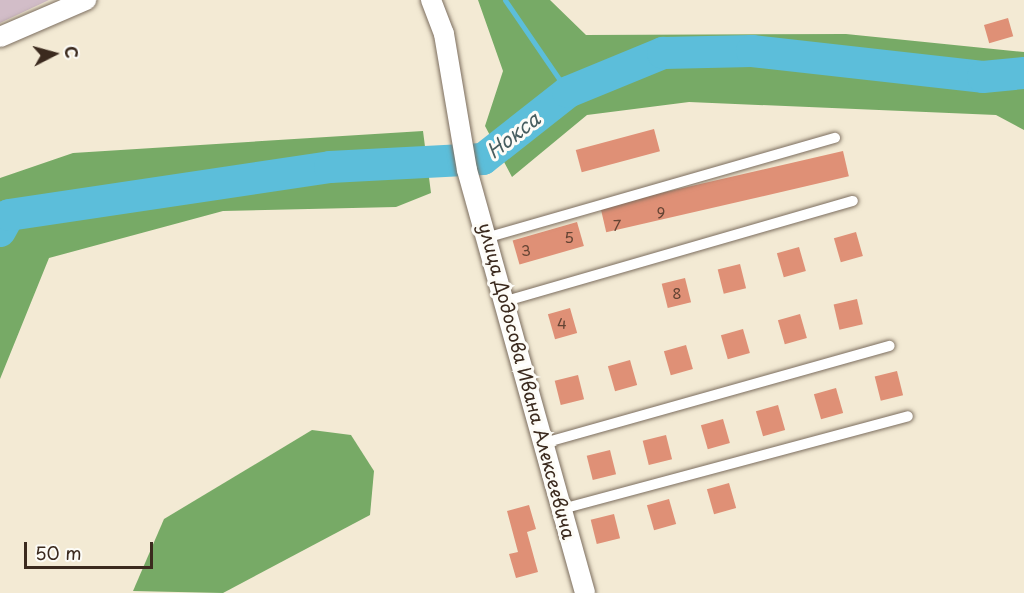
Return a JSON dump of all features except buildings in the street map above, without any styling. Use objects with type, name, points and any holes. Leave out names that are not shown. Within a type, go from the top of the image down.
[{"type":"street","points":[[0,37],[86,0]]},
{"type":"street","name":"улица Додосова Ивана Алексеевича","points":[[431,0],[444,34],[466,161],[489,237],[585,593]]},
{"type":"lane","points":[[489,237],[835,138]]},
{"type":"lane","points":[[506,301],[853,201]]},
{"type":"lane","points":[[544,443],[890,346]]},
{"type":"lane","points":[[562,509],[908,416]]},
{"type":"shaded area","points":[[0,0],[49,0],[0,23]]},
{"type":"green space","points":[[478,0],[550,0],[586,35],[846,34],[1024,52],[1024,130],[996,115],[689,102],[587,115],[512,177],[485,126],[503,71]]},
{"type":"green space","points":[[423,131],[431,193],[396,207],[223,211],[49,258],[0,379],[0,178],[73,153]]},
{"type":"green space","points":[[312,430],[351,435],[374,471],[370,515],[223,593],[133,591],[164,519]]},
{"type":"waterway","points":[[505,0],[568,92]]},
{"type":"waterway","name":"Нокса","points":[[0,231],[9,215],[330,167],[483,159],[568,92],[663,53],[752,51],[983,77],[1024,73]]}]
